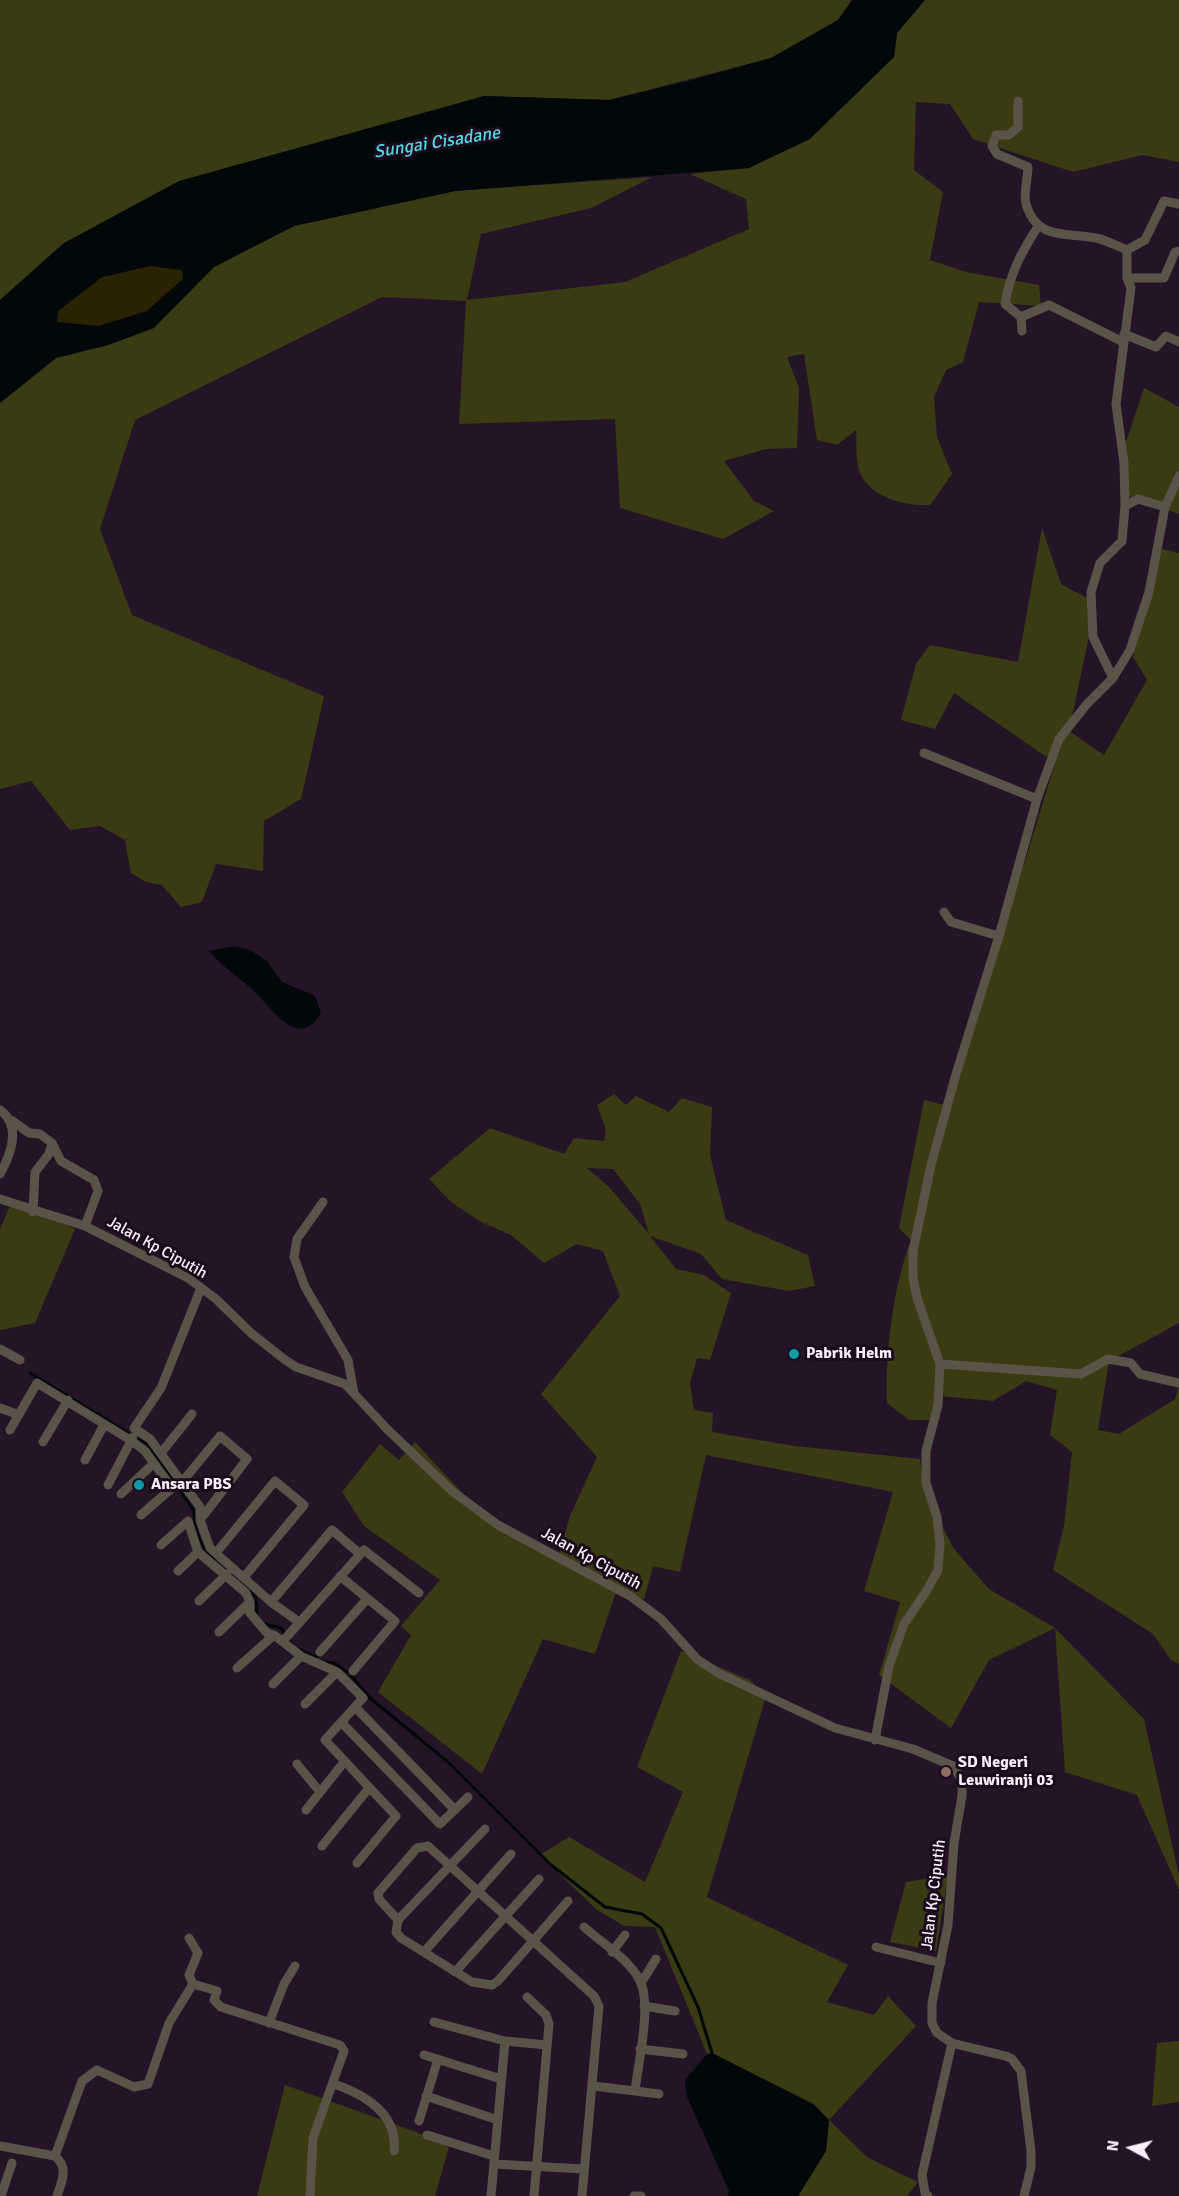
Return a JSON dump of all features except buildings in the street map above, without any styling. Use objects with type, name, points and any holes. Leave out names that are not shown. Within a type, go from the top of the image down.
[{"type":"street","points":[[1018,101],[1018,127],[1010,135],[996,135],[992,146],[997,154],[1028,167],[1029,183],[1024,202],[1033,219],[1048,232],[1097,238],[1126,250]]},
{"type":"street","points":[[1126,250],[1145,240],[1164,201],[1179,204]]},
{"type":"street","points":[[1022,331],[1021,317],[1005,304],[1009,279],[1019,256],[1040,225]]},
{"type":"street","points":[[1113,678],[1093,637],[1090,592],[1100,563],[1122,541],[1125,506],[1124,463],[1116,404],[1131,288],[1126,250]]},
{"type":"street","points":[[1128,278],[1164,278],[1175,252],[1179,251]]},
{"type":"street","points":[[1021,317],[1049,305],[1124,338],[1156,347],[1166,336],[1179,342]]},
{"type":"street","points":[[875,1740],[889,1666],[896,1645],[904,1624],[938,1570],[940,1544],[937,1517],[926,1483],[926,1451],[938,1406],[940,1364],[917,1298],[913,1278],[914,1251],[944,1120],[999,936],[1036,798],[1059,739],[1087,704],[1113,678],[1130,650],[1149,592],[1165,507],[1179,477]]},
{"type":"street","points":[[1125,506],[1138,499],[1165,507]]},
{"type":"street","points":[[924,753],[1036,798]]},
{"type":"street","points":[[944,912],[951,922],[999,936]]},
{"type":"street","points":[[0,1110],[29,1132],[40,1134],[52,1143],[61,1161],[94,1180],[98,1191],[85,1226]]},
{"type":"street","points":[[0,1174],[8,1160],[13,1130],[11,1120]]},
{"type":"street","points":[[33,1212],[35,1172],[49,1154],[52,1143]]},
{"type":"street","name":"Jalan Kp Ciputih","points":[[0,1199],[33,1212],[85,1226],[201,1288],[284,1359],[297,1367],[345,1384],[388,1431],[452,1491],[498,1525],[630,1596],[661,1619],[697,1659],[718,1673],[835,1728],[914,1749],[952,1766],[962,1780],[948,1925],[932,2003],[932,2023],[937,2033],[952,2043]]},
{"type":"street","points":[[323,1202],[297,1239],[294,1257],[305,1287],[348,1360],[354,1393]]},
{"type":"street","points":[[108,1485],[132,1441],[135,1428],[161,1388],[201,1288]]},
{"type":"street","points":[[0,1349],[20,1360]]},
{"type":"street","points":[[940,1364],[1081,1374],[1108,1359],[1131,1363],[1140,1374],[1179,1383]]},
{"type":"street","points":[[10,1430],[37,1383],[132,1441],[145,1451],[172,1488],[141,1515]]},
{"type":"street","points":[[43,1442],[68,1400]]},
{"type":"street","points":[[0,1408],[19,1415]]},
{"type":"street","points":[[161,1453],[192,1414]]},
{"type":"street","points":[[86,1460],[104,1425]]},
{"type":"street","points":[[135,1428],[150,1439],[200,1507],[200,1520],[210,1548],[245,1576],[271,1602],[299,1622]]},
{"type":"street","points":[[182,1482],[220,1436],[247,1459],[200,1520]]},
{"type":"street","points":[[121,1494],[154,1463]]},
{"type":"street","points":[[216,1553],[275,1481],[304,1505],[245,1576]]},
{"type":"street","points":[[161,1545],[188,1521],[198,1551],[246,1593],[250,1602],[249,1613],[267,1633],[274,1635],[302,1656],[337,1672],[363,1698],[324,1740],[396,1816],[357,1863]]},
{"type":"street","points":[[271,1602],[332,1530],[360,1554]]},
{"type":"street","points":[[283,1641],[364,1550],[419,1593]]},
{"type":"street","points":[[178,1571],[198,1551]]},
{"type":"street","points":[[199,1601],[227,1574]]},
{"type":"street","points":[[340,1576],[395,1621],[353,1671]]},
{"type":"street","points":[[320,1652],[367,1599]]},
{"type":"street","points":[[219,1632],[250,1602]]},
{"type":"street","points":[[237,1668],[274,1635]]},
{"type":"street","points":[[273,1684],[302,1656]]},
{"type":"street","points":[[305,1704],[337,1672]]},
{"type":"street","points":[[356,1708],[454,1810]]},
{"type":"street","points":[[342,1722],[440,1824],[468,1797]]},
{"type":"street","points":[[306,1810],[344,1762]]},
{"type":"street","points":[[297,1764],[320,1792]]},
{"type":"street","points":[[322,1845],[369,1788]]},
{"type":"street","points":[[485,1829],[398,1920],[396,1932],[472,1982],[492,1985],[568,1901]]},
{"type":"street","points":[[398,1920],[379,1899],[378,1893],[417,1848],[429,1846],[594,1996],[599,2006],[582,2196]]},
{"type":"street","points":[[424,1952],[511,1854]]},
{"type":"street","points":[[455,1972],[539,1879]]},
{"type":"street","points":[[584,1927],[634,1971],[641,1983],[644,2006],[635,2091]]},
{"type":"street","points":[[612,1952],[625,1935]]},
{"type":"street","points":[[189,1938],[198,1953],[189,1975],[193,1984],[217,1991],[214,2000],[220,2007],[340,2045],[344,2051],[313,2138],[310,2196]]},
{"type":"street","points":[[876,1947],[940,1963]]},
{"type":"street","points":[[641,1983],[656,1959]]},
{"type":"street","points":[[269,2023],[284,1984],[295,1966]]},
{"type":"street","points":[[55,2156],[82,2080],[97,2070],[134,2087],[148,2084],[169,2023],[193,1984]]},
{"type":"street","points":[[527,1997],[546,2015],[549,2024],[534,2196]]},
{"type":"street","points":[[644,2006],[675,2011]]},
{"type":"street","points":[[434,2022],[505,2041],[547,2045]]},
{"type":"street","points":[[491,2196],[505,2041]]},
{"type":"street","points":[[928,2196],[925,2193],[922,2175],[952,2043],[1006,2056],[1012,2059],[1021,2071],[1031,2151],[1031,2167],[1024,2196]]},
{"type":"street","points":[[640,2049],[683,2054]]},
{"type":"street","points":[[424,2055],[501,2079]]},
{"type":"street","points":[[419,2121],[438,2059]]},
{"type":"street","points":[[334,2084],[352,2090],[375,2105],[394,2129],[394,2151]]},
{"type":"street","points":[[593,2086],[659,2094]]},
{"type":"street","points":[[426,2096],[498,2120]]},
{"type":"street","points":[[427,2135],[494,2160],[536,2167],[583,2169]]},
{"type":"street","points":[[0,2146],[55,2156],[62,2162],[64,2170],[57,2196]]},
{"type":"street","points":[[1,2196],[12,2163]]},
{"type":"street","points":[[634,2196],[641,2196]]},
{"type":"shaded area","points":[[0,0],[852,0],[838,20],[771,58],[609,100],[484,96],[64,243],[0,300]]},
{"type":"shaded area","points":[[925,0],[1179,0],[1179,162],[1142,155],[1073,172],[973,139],[950,104],[916,102],[914,170],[943,192],[930,260],[966,272],[1039,285],[1041,306],[979,302],[963,362],[946,370],[934,397],[937,437],[952,474],[930,505],[910,504],[890,499],[872,489],[865,482],[858,468],[856,430],[837,445],[817,440],[804,354],[787,357],[799,388],[797,448],[766,449],[724,461],[754,501],[774,511],[723,539],[620,508],[615,419],[459,424],[466,301],[382,297],[135,420],[100,529],[132,615],[324,696],[301,799],[264,821],[263,871],[216,864],[202,902],[181,907],[162,885],[146,882],[131,873],[125,840],[100,826],[70,830],[31,781],[0,789],[0,403],[56,358],[108,345],[153,328],[214,267],[294,226],[455,191],[652,177],[591,208],[481,234],[467,300],[625,282],[749,229],[746,199],[690,174],[749,168],[894,57],[897,33]]},
{"type":"shaded area","points":[[1144,388],[1179,407],[1179,514],[1120,493],[1126,442]]},
{"type":"shaded area","points":[[1042,528],[1061,584],[1096,603],[1069,731],[1104,755],[1147,680],[1133,657],[1162,549],[1179,553],[1179,1323],[1109,1361],[1098,1430],[1119,1434],[1175,1399],[1179,1386],[1179,1664],[1171,1660],[1153,1634],[1053,1570],[1064,1526],[1072,1452],[1050,1435],[1057,1390],[1026,1381],[993,1401],[940,1396],[935,1420],[909,1420],[887,1403],[887,1363],[895,1299],[911,1240],[899,1228],[924,1100],[945,1105],[973,1031],[1055,763],[954,693],[935,729],[901,720],[916,664],[930,645],[1018,662]]},
{"type":"shaded area","points":[[614,1094],[626,1105],[636,1096],[669,1112],[682,1098],[712,1107],[710,1155],[726,1220],[808,1255],[815,1286],[789,1291],[722,1279],[701,1254],[650,1236],[676,1269],[704,1275],[731,1293],[710,1360],[697,1358],[690,1383],[694,1410],[713,1413],[712,1432],[795,1446],[920,1459],[924,1492],[954,1549],[989,1589],[1055,1628],[989,1660],[951,1728],[879,1675],[900,1602],[864,1591],[893,1492],[706,1455],[680,1572],[653,1566],[644,1600],[618,1586],[595,1654],[543,1639],[482,1774],[378,1692],[411,1635],[401,1626],[440,1580],[364,1526],[342,1492],[380,1444],[399,1460],[415,1442],[482,1514],[559,1554],[570,1516],[597,1457],[541,1394],[620,1296],[603,1251],[577,1244],[544,1263],[511,1235],[483,1223],[452,1203],[429,1179],[490,1128],[564,1154],[574,1138],[604,1141],[606,1130],[597,1105]],"holes":[[[587,1168],[613,1169],[640,1204],[649,1234],[609,1187]]]},
{"type":"shaded area","points":[[12,1201],[75,1229],[35,1323],[0,1330],[0,1229]]},
{"type":"shaded area","points":[[1055,1628],[1144,1719],[1179,1876],[1179,1890],[1137,1795],[1065,1772]]},
{"type":"shaded area","points":[[681,1651],[750,1680],[766,1696],[707,1897],[848,1965],[827,2002],[874,2015],[888,1996],[916,2026],[829,2120],[814,2104],[712,2053],[707,2054],[655,1927],[624,1926],[597,1910],[540,1855],[569,1837],[645,1882],[683,1792],[637,1767]]},
{"type":"shaded area","points":[[948,1875],[936,1951],[890,1942],[906,1882]]},
{"type":"shaded area","points":[[1179,2041],[1179,2102],[1152,2106],[1157,2043]]},
{"type":"shaded area","points":[[285,2085],[416,2132],[449,2147],[435,2196],[257,2196]]},
{"type":"shaded area","points":[[829,2120],[867,2157],[918,2182],[907,2196],[798,2196],[826,2151]]},
{"type":"sand","points":[[150,266],[182,270],[183,280],[147,311],[99,326],[57,322],[58,311],[102,277]]},
{"type":"water","name":"Sungai Cisadane","points":[[852,0],[925,0],[897,33],[894,57],[810,139],[749,168],[455,191],[294,226],[214,267],[154,328],[108,345],[56,358],[0,403],[0,300],[64,243],[179,181],[484,96],[609,100],[688,81],[771,58],[838,20]],"holes":[[[150,266],[182,270],[183,279],[147,311],[99,326],[57,322],[58,311],[102,277]]]},
{"type":"water","points":[[235,946],[250,950],[267,961],[282,982],[315,996],[321,1013],[313,1024],[304,1028],[296,1028],[287,1024],[209,951]]},
{"type":"water","points":[[712,2053],[814,2105],[829,2120],[826,2151],[798,2196],[728,2196],[729,2191],[687,2097],[685,2080],[707,2054]]},
{"type":"waterway","points":[[30,1373],[148,1445],[194,1511],[199,1537],[205,1549],[215,1558]]},
{"type":"waterway","points":[[247,1586],[256,1598],[257,1615]]},
{"type":"waterway","points":[[265,1624],[281,1628],[294,1647],[316,1657],[317,1661]]},
{"type":"waterway","points":[[323,1662],[334,1663],[349,1673],[370,1698],[448,1762],[550,1864],[605,1907],[642,1914],[661,1928],[698,2007],[712,2053]]},
{"type":"place","name":"Pabrik Helm","points":[[794,1354]]},
{"type":"place","name":"Ansara PBS","points":[[139,1485]]},
{"type":"place","name":"SD Negeri Leuwiranji 03","points":[[946,1772]]}]
